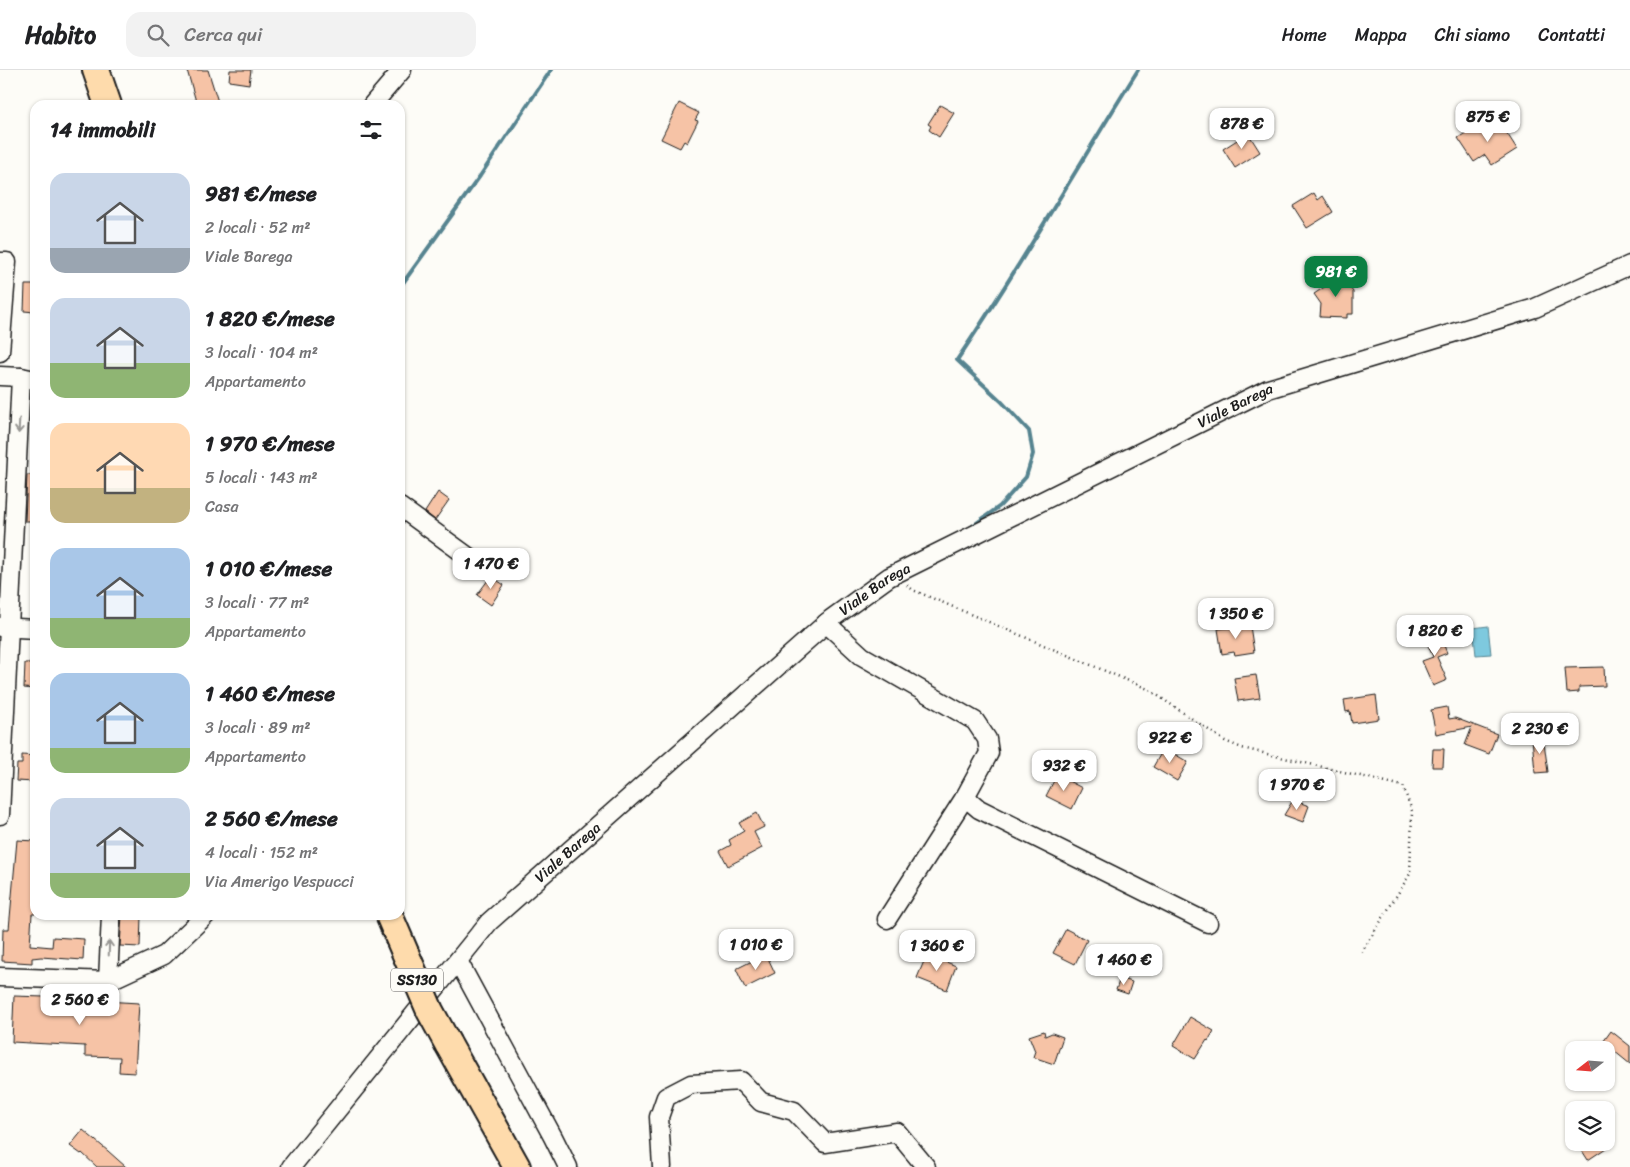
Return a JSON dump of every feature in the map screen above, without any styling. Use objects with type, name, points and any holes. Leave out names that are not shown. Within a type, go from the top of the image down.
[{"type":"highway","points":[[96,70],[106,100]]},
{"type":"highway","name":"SS130","points":[[391,920],[426,1002],[517,1167]]},
{"type":"street","points":[[376,100],[402,70]]},
{"type":"street","points":[[0,262],[6,262],[0,352]]},
{"type":"street","name":"Viale Barega","points":[[291,1167],[488,922],[826,623],[895,574],[1268,389],[1535,308],[1630,264]]},
{"type":"street","points":[[0,376],[28,378],[5,628],[0,815]]},
{"type":"street","points":[[405,511],[470,558]]},
{"type":"street","points":[[826,623],[862,656],[975,721],[987,739],[990,754],[966,797],[887,919]]},
{"type":"street","points":[[5,628],[30,629]]},
{"type":"street","points":[[966,797],[979,809],[1208,923]]},
{"type":"street","points":[[108,981],[110,920]]},
{"type":"street","points":[[0,977],[108,981],[164,956],[201,920]]},
{"type":"street","points":[[458,961],[568,1167]]},
{"type":"street","points":[[662,1167],[659,1118],[666,1097],[691,1084],[741,1081],[760,1102],[794,1111],[825,1143],[897,1132],[926,1167]]},
{"type":"path","points":[[895,574],[913,590],[1148,689],[1225,741],[1242,748],[1403,786],[1412,811],[1410,874],[1360,955]]},
{"type":"water","points":[[1488,626],[1491,654],[1476,655],[1473,628]]},
{"type":"building","points":[[187,70],[208,70],[217,100],[196,100]]},
{"type":"building","points":[[230,70],[251,70],[249,84],[229,81]]},
{"type":"building","points":[[679,103],[699,113],[695,120],[698,121],[687,143],[684,141],[680,148],[661,139]]},
{"type":"building","points":[[940,105],[954,113],[939,137],[929,130],[931,126],[928,124]]},
{"type":"building","points":[[1482,122],[1488,132],[1501,124],[1517,149],[1492,165],[1485,155],[1474,162],[1458,138]]},
{"type":"building","points":[[1248,133],[1260,152],[1235,168],[1223,149]]},
{"type":"building","points":[[1314,193],[1318,200],[1323,196],[1333,212],[1307,228],[1293,206]]},
{"type":"building","points":[[1338,271],[1353,292],[1353,314],[1347,314],[1347,318],[1320,317],[1321,304],[1314,294],[1332,282],[1329,277]]},
{"type":"building","points":[[25,285],[30,285],[30,312],[24,311]]},
{"type":"building","points":[[27,475],[30,475],[30,521],[25,521]]},
{"type":"building","points":[[438,492],[449,500],[435,520],[425,512]]},
{"type":"building","points":[[491,576],[504,585],[491,605],[477,595]]},
{"type":"building","points":[[1250,626],[1254,652],[1235,655],[1234,652],[1222,654],[1218,629]]},
{"type":"building","points":[[1437,628],[1447,653],[1437,657],[1447,680],[1433,686],[1422,661],[1433,657],[1423,633]]},
{"type":"building","points":[[25,663],[30,663],[30,689],[24,688]]},
{"type":"building","points":[[1604,667],[1605,686],[1579,687],[1579,692],[1567,693],[1565,668]]},
{"type":"building","points":[[1256,675],[1260,698],[1238,701],[1234,678]]},
{"type":"building","points":[[1376,695],[1379,719],[1352,723],[1350,711],[1346,712],[1344,700]]},
{"type":"building","points":[[1447,707],[1449,719],[1455,718],[1497,734],[1489,754],[1465,745],[1472,727],[1436,734],[1431,710]]},
{"type":"building","points":[[1543,735],[1548,772],[1535,773],[1532,737]]},
{"type":"building","points":[[1164,748],[1188,762],[1177,781],[1153,767]]},
{"type":"building","points":[[1433,749],[1444,749],[1443,767],[1432,767]]},
{"type":"building","points":[[22,755],[30,756],[30,782],[16,781],[17,764],[22,764]]},
{"type":"building","points":[[1057,775],[1082,788],[1072,809],[1046,796]]},
{"type":"building","points":[[1293,800],[1309,806],[1303,822],[1284,815]]},
{"type":"building","points":[[757,813],[764,827],[754,832],[762,848],[728,866],[720,851],[731,845],[729,840],[744,831],[739,823]]},
{"type":"building","points":[[17,840],[30,841],[30,920],[32,920],[30,945],[52,947],[53,937],[84,939],[83,960],[41,957],[32,958],[32,963],[2,961],[3,929],[9,929]]},
{"type":"building","points":[[122,920],[141,920],[140,947],[120,946]]},
{"type":"building","points":[[1066,929],[1087,940],[1075,964],[1053,953]]},
{"type":"building","points":[[766,954],[775,973],[745,988],[736,969]]},
{"type":"building","points":[[927,954],[956,966],[947,990],[917,978]]},
{"type":"building","points":[[1120,978],[1132,982],[1128,994],[1116,990]]},
{"type":"building","points":[[14,996],[104,999],[104,1001],[139,1003],[135,1073],[119,1072],[120,1057],[85,1056],[85,1046],[12,1042]]},
{"type":"building","points":[[1190,1017],[1214,1031],[1195,1059],[1173,1046]]},
{"type":"building","points":[[1044,1031],[1045,1036],[1052,1033],[1063,1037],[1054,1064],[1033,1057],[1035,1051],[1029,1036]]},
{"type":"building","points":[[1611,1031],[1630,1046],[1630,1064],[1615,1052],[1615,1041],[1604,1041]]},
{"type":"building","points":[[83,1130],[126,1167],[97,1167],[82,1153],[70,1146]]},
{"type":"building","points":[[1582,1151],[1602,1151],[1588,1160]]},
{"type":"waterway","points":[[405,280],[480,176],[551,70]]},
{"type":"waterway","points":[[971,527],[1000,506],[1026,477],[1033,454],[1029,431],[1001,401],[957,360],[1026,253],[1138,70]]}]
